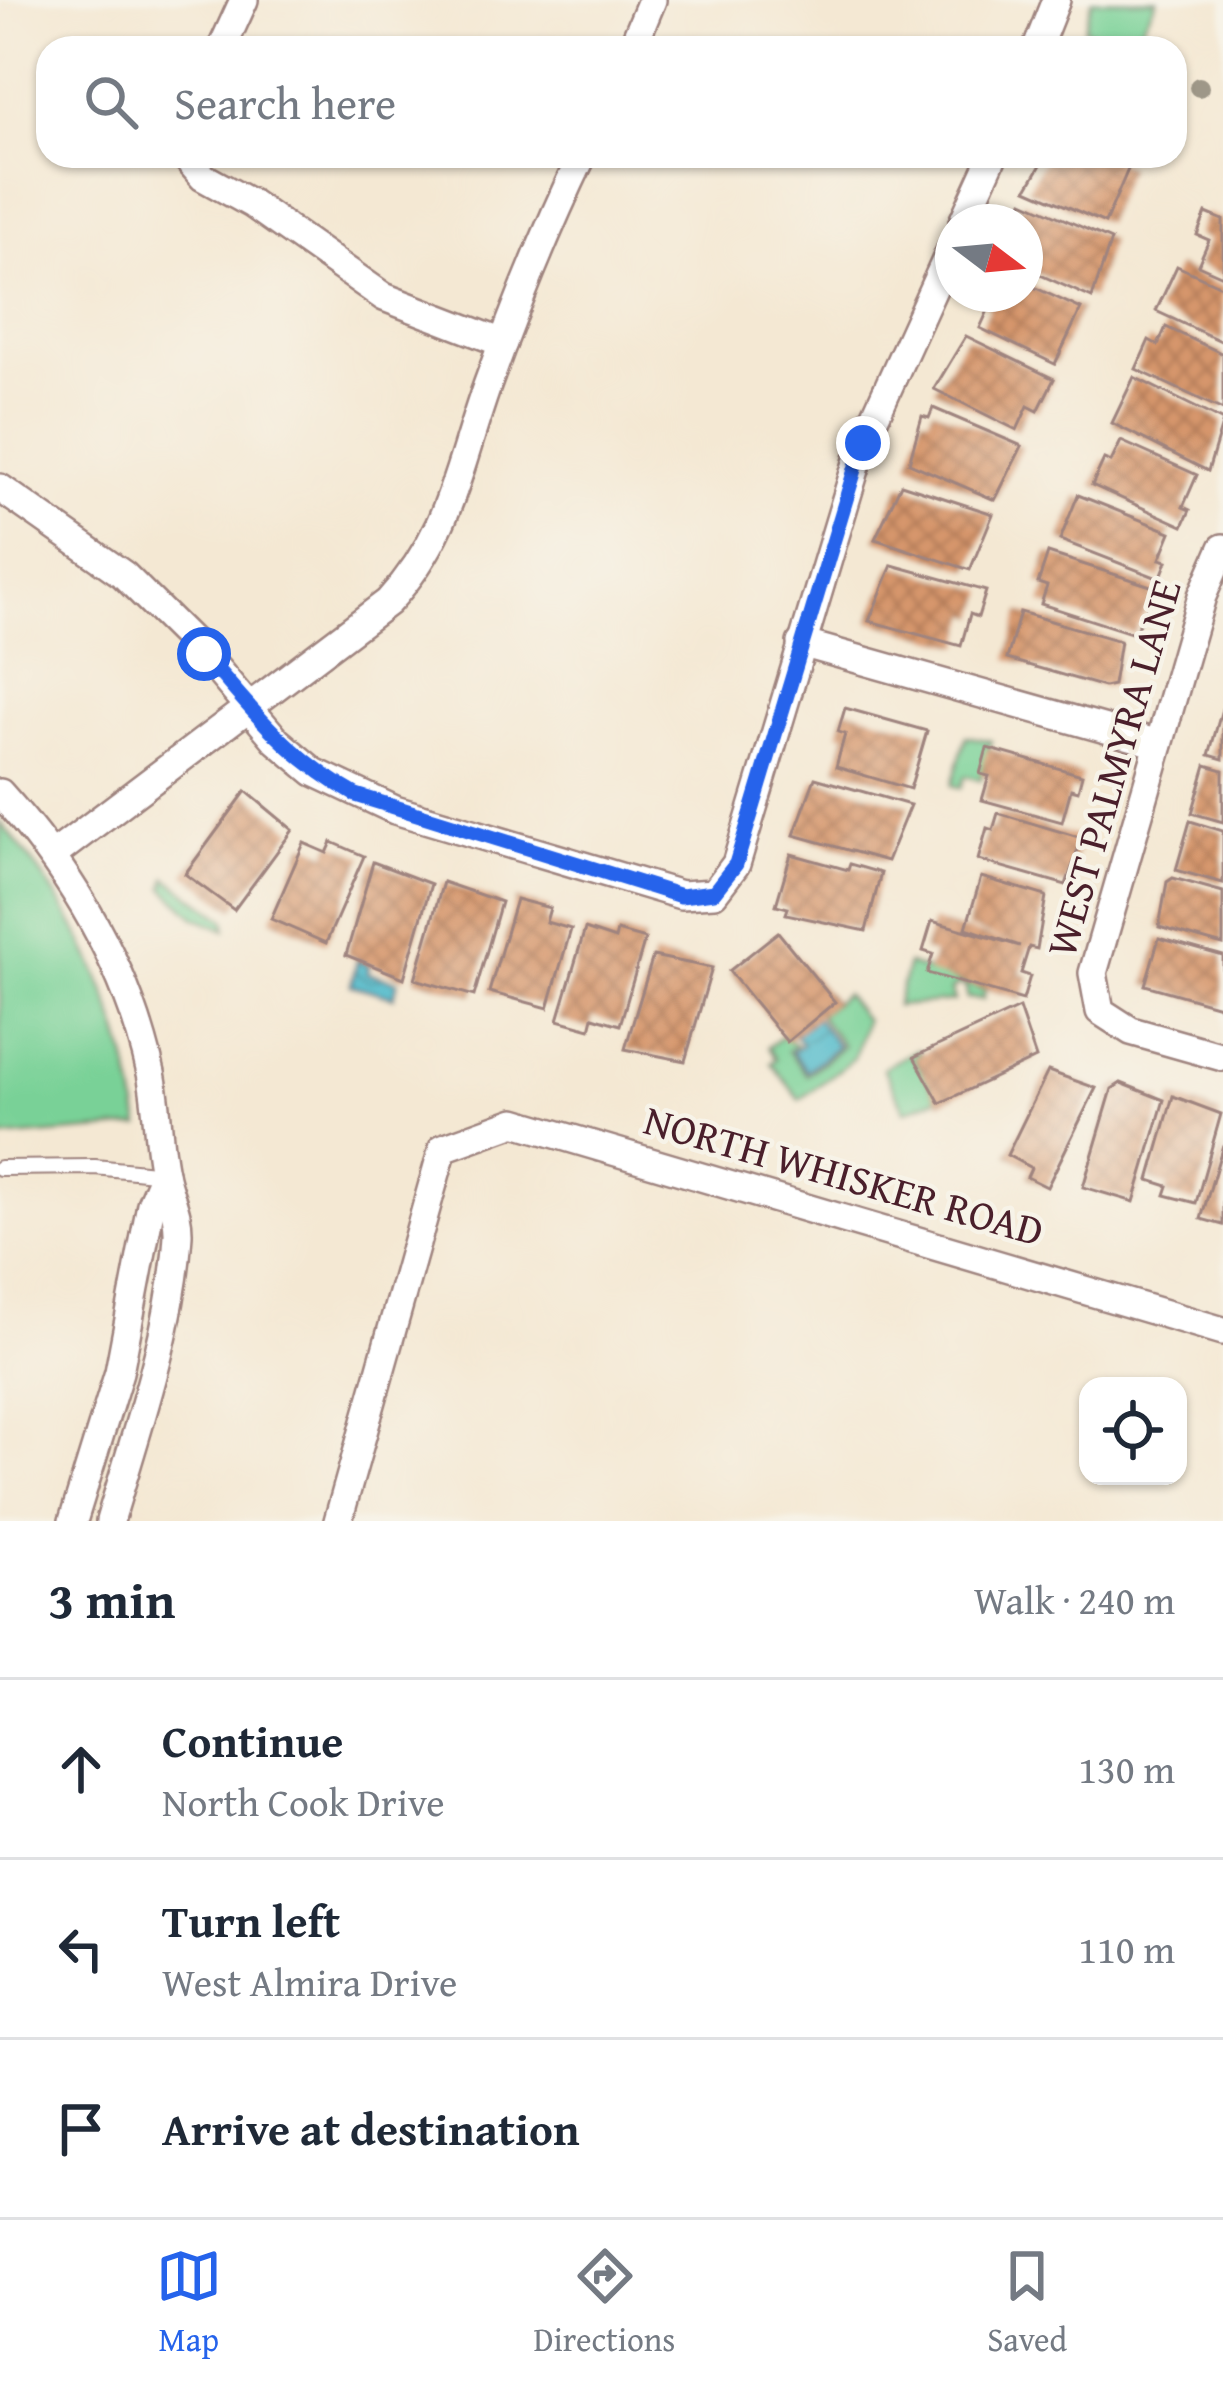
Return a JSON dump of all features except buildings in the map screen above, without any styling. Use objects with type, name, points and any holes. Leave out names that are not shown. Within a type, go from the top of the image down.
[{"type":"street","points":[[228,36],[244,0]]},
{"type":"street","points":[[637,36],[652,0]]},
{"type":"street","points":[[1042,36],[1057,0]]},
{"type":"street","points":[[195,168],[353,279],[423,315],[503,343]]},
{"type":"street","points":[[52,856],[388,602],[418,570],[441,532],[503,343],[577,168]]},
{"type":"street","points":[[971,204],[988,168]]},
{"type":"street","points":[[0,488],[124,575],[167,614],[277,741],[314,772],[394,810],[681,896],[714,892],[736,864],[863,443],[935,285]]},
{"type":"street","name":"WEST PALMYRA LANE","points":[[1223,548],[1202,596],[1093,973],[1100,1011],[1132,1031],[1223,1058]]},
{"type":"street","points":[[801,643],[1159,743]]},
{"type":"street","points":[[0,793],[52,856],[116,960],[136,1017],[157,1107],[164,1174],[178,1233],[168,1304],[110,1521]]},
{"type":"street","name":"NORTH WHISKER ROAD","points":[[338,1521],[443,1148],[515,1122],[1223,1330]]},
{"type":"street","points":[[73,1521],[119,1372],[151,1204],[164,1174]]},
{"type":"lane","points":[[0,1168],[95,1167],[164,1174]]},
{"type":"green space","points":[[1092,0],[1157,0],[1142,27],[1148,36],[1103,36],[1084,29]]},
{"type":"green space","points":[[966,736],[991,741],[980,780],[965,776],[961,788],[952,785]]},
{"type":"green space","points":[[0,823],[53,890],[93,964],[122,1043],[140,1127],[0,1138]]},
{"type":"green space","points":[[167,878],[226,920],[226,930],[195,917],[164,888]]},
{"type":"green space","points":[[908,964],[985,990],[983,999],[967,998],[966,987],[958,985],[951,990],[954,1001],[896,1006]]},
{"type":"green space","points":[[845,994],[865,1020],[854,1058],[800,1100],[771,1063],[776,1059],[768,1047],[782,1036],[796,1045],[788,1051],[807,1075],[843,1046],[819,1015]]},
{"type":"green space","points":[[918,1049],[920,1054],[914,1058],[938,1098],[905,1111],[883,1068]]},
{"type":"water","points":[[357,961],[369,965],[368,973],[398,981],[394,997],[351,985]]},
{"type":"water","points":[[816,1018],[838,1046],[807,1071],[792,1052],[802,1045],[795,1035]]},
{"type":"route","points":[[204,654],[277,741],[314,772],[356,795],[681,896],[714,892],[736,864],[863,443]]}]
